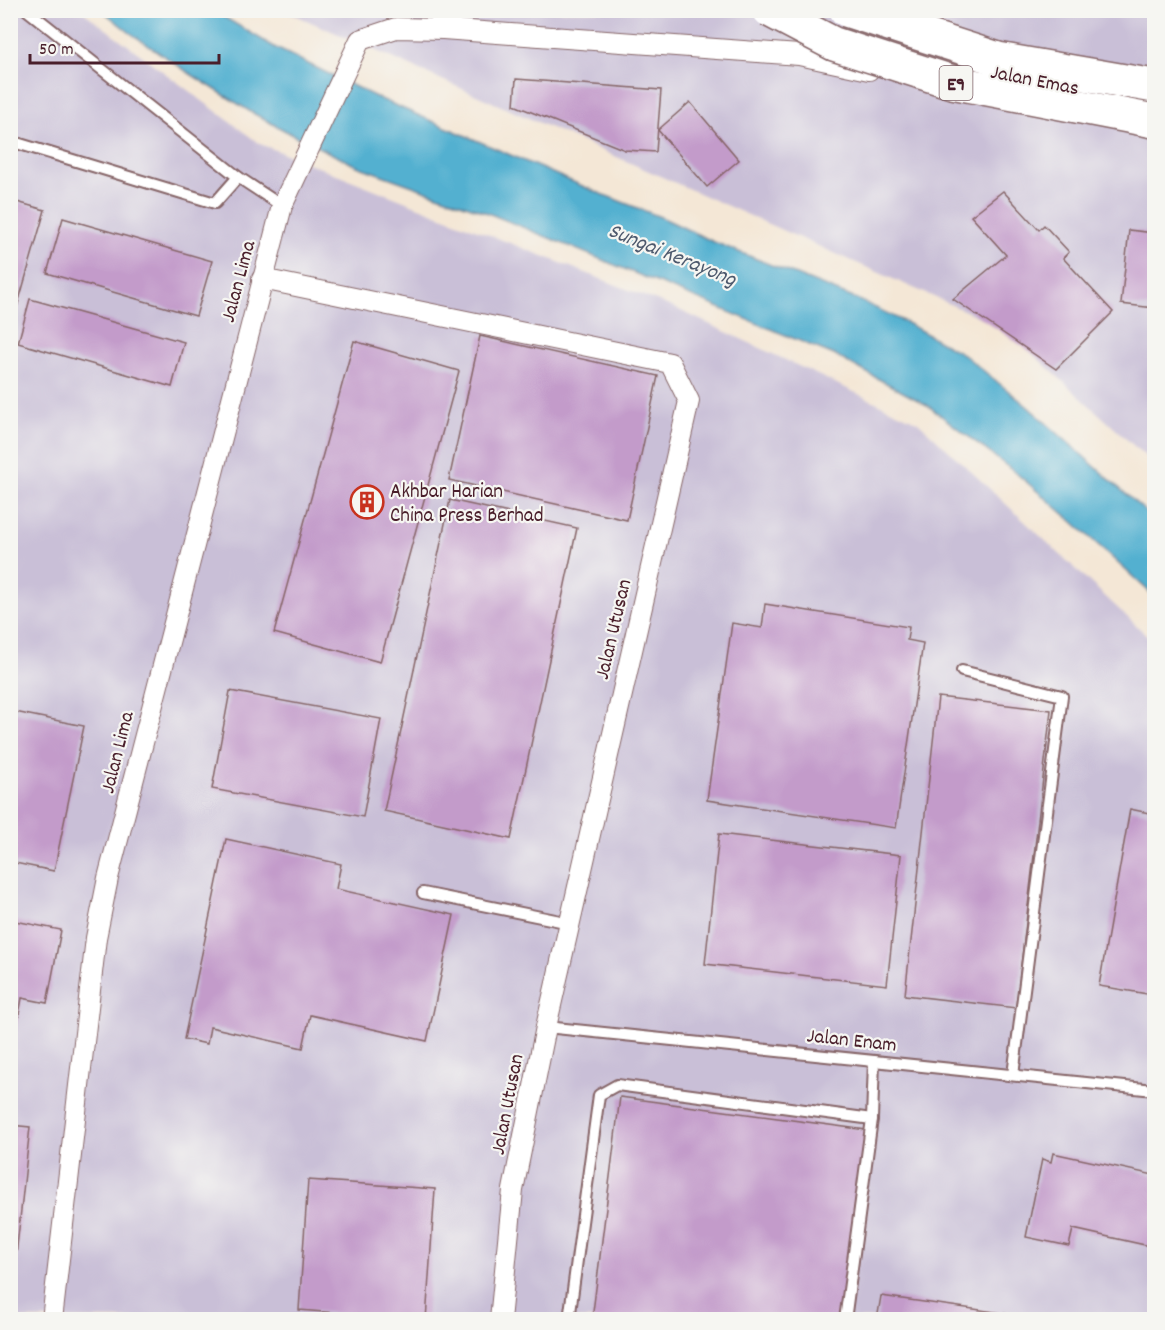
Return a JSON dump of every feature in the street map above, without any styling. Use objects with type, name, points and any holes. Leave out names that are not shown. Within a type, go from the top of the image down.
[{"type":"highway","name":"E9","points":[[769,10],[834,44],[952,82],[1155,121]]},
{"type":"highway","name":"E9","points":[[846,10],[998,59],[1155,86]]},
{"type":"street","name":"Jalan Emas","points":[[360,40],[396,28],[442,20],[799,55],[1155,127]]},
{"type":"street","name":"Jalan Lima","points":[[52,1320],[98,928],[108,878],[282,206],[360,40]]},
{"type":"street","name":"Jalan Emas","points":[[799,55],[900,41],[1155,72]]},
{"type":"street","name":"Jalan Utusan","points":[[262,279],[670,363],[688,401],[546,1027],[513,1190],[500,1320]]},
{"type":"lane","points":[[27,10],[238,177],[282,206]]},
{"type":"lane","points":[[900,41],[902,21]]},
{"type":"lane","points":[[10,141],[215,203],[238,177]]},
{"type":"lane","points":[[962,671],[1062,696],[1013,1075]]},
{"type":"lane","points":[[423,893],[570,923]]},
{"type":"lane","name":"Jalan Enam","points":[[546,1027],[1155,1090]]},
{"type":"lane","points":[[846,1320],[872,1119],[874,1061]]},
{"type":"lane","points":[[569,1320],[599,1095],[617,1085],[872,1119]]},
{"type":"shaded area","points":[[10,11],[82,11],[260,144],[677,309],[918,422],[1154,642],[1154,1319],[11,1319]]},
{"type":"shaded area","points":[[286,11],[1154,11],[1154,464],[1004,328]]},
{"type":"water","name":"Sungai Kerayong","points":[[103,11],[214,11],[276,48],[376,97],[594,191],[663,218],[714,242],[861,301],[963,354],[1027,406],[1154,519],[1154,596],[1016,473],[927,405],[834,355],[488,213],[357,166],[251,112],[189,73],[129,32]]},
{"type":"building","points":[[516,79],[661,90],[656,152],[625,150],[514,105]]},
{"type":"building","points":[[690,102],[739,160],[707,187],[658,130]]},
{"type":"building","points":[[1003,191],[1039,230],[1044,225],[1069,252],[1063,258],[1113,312],[1056,369],[953,299],[1006,255],[971,216]]},
{"type":"building","points":[[10,200],[45,210],[11,328],[10,328]]},
{"type":"building","points":[[63,218],[212,261],[196,316],[47,273]]},
{"type":"building","points":[[1129,230],[1154,233],[1154,308],[1121,304]]},
{"type":"building","points":[[30,299],[184,342],[172,387],[18,343]]},
{"type":"building","points":[[480,336],[658,376],[627,520],[449,480]]},
{"type":"building","name":"Akhbar Harian China Press Berhad","points":[[354,341],[459,371],[380,662],[274,633]]},
{"type":"building","points":[[450,500],[577,528],[511,839],[384,811]]},
{"type":"building","points":[[765,604],[909,627],[907,640],[923,643],[896,828],[707,800],[732,623],[762,628]]},
{"type":"building","points":[[230,691],[381,719],[363,817],[212,789]]},
{"type":"building","points":[[938,697],[1051,710],[1016,1008],[905,995]]},
{"type":"building","points":[[10,711],[84,726],[54,871],[10,862]]},
{"type":"building","points":[[1130,809],[1154,814],[1154,995],[1099,986]]},
{"type":"building","points":[[719,834],[901,855],[887,985],[705,964]]},
{"type":"building","points":[[226,839],[341,864],[336,889],[454,915],[427,1041],[310,1015],[303,1048],[210,1027],[207,1044],[184,1039]]},
{"type":"building","points":[[10,920],[61,930],[47,1003],[22,998],[12,1054],[10,1054]]},
{"type":"building","points":[[620,1097],[866,1130],[843,1320],[592,1320]]},
{"type":"building","points":[[10,1125],[30,1127],[15,1265],[10,1269]]},
{"type":"building","points":[[1053,1153],[1154,1175],[1154,1247],[1073,1229],[1069,1246],[1026,1237],[1042,1159],[1051,1162]]},
{"type":"building","points":[[308,1180],[435,1189],[426,1320],[299,1310]]},
{"type":"building","points":[[881,1296],[1037,1318],[1037,1320],[877,1320]]},
{"type":"place","name":"Akhbar Harian China Press Berhad","points":[[367,502]]}]
